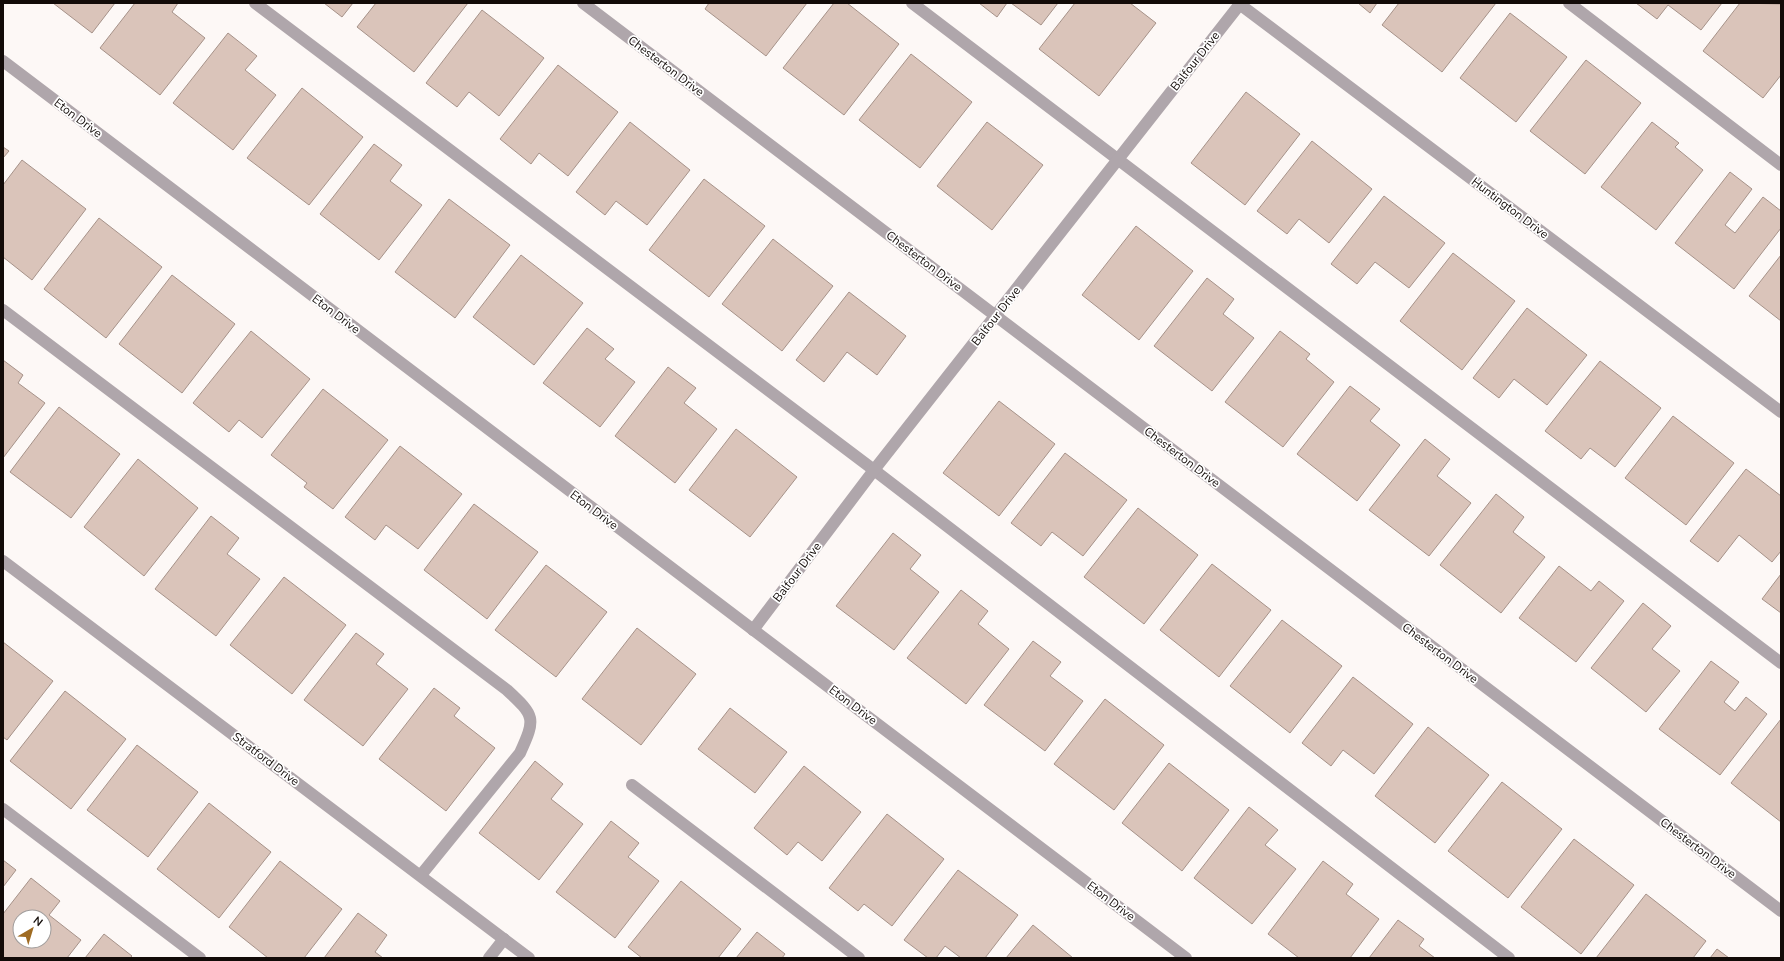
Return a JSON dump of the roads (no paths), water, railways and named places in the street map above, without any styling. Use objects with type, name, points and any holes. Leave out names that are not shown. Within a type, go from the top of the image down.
[{"type":"street","points":[[255,3],[874,470],[1509,958]]},
{"type":"street","name":"Chesterton Drive","points":[[583,3],[1781,911]]},
{"type":"street","points":[[912,3],[1781,664]]},
{"type":"street","points":[[1569,3],[1781,165]]},
{"type":"street","name":"Balfour Drive","points":[[753,630],[874,470],[1119,160],[1244,5]]},
{"type":"street","name":"Huntington Drive","points":[[1244,5],[1781,412]]},
{"type":"street","name":"Eton Drive","points":[[3,61],[1186,958]]},
{"type":"street","points":[[3,310],[507,690],[525,706],[531,720],[531,730],[520,753],[421,876]]},
{"type":"street","name":"Stratford Drive","points":[[3,561],[529,958]]},
{"type":"street","points":[[632,785],[859,958]]},
{"type":"street","points":[[3,809],[200,958]]},
{"type":"street","points":[[489,958],[504,939]]}]
